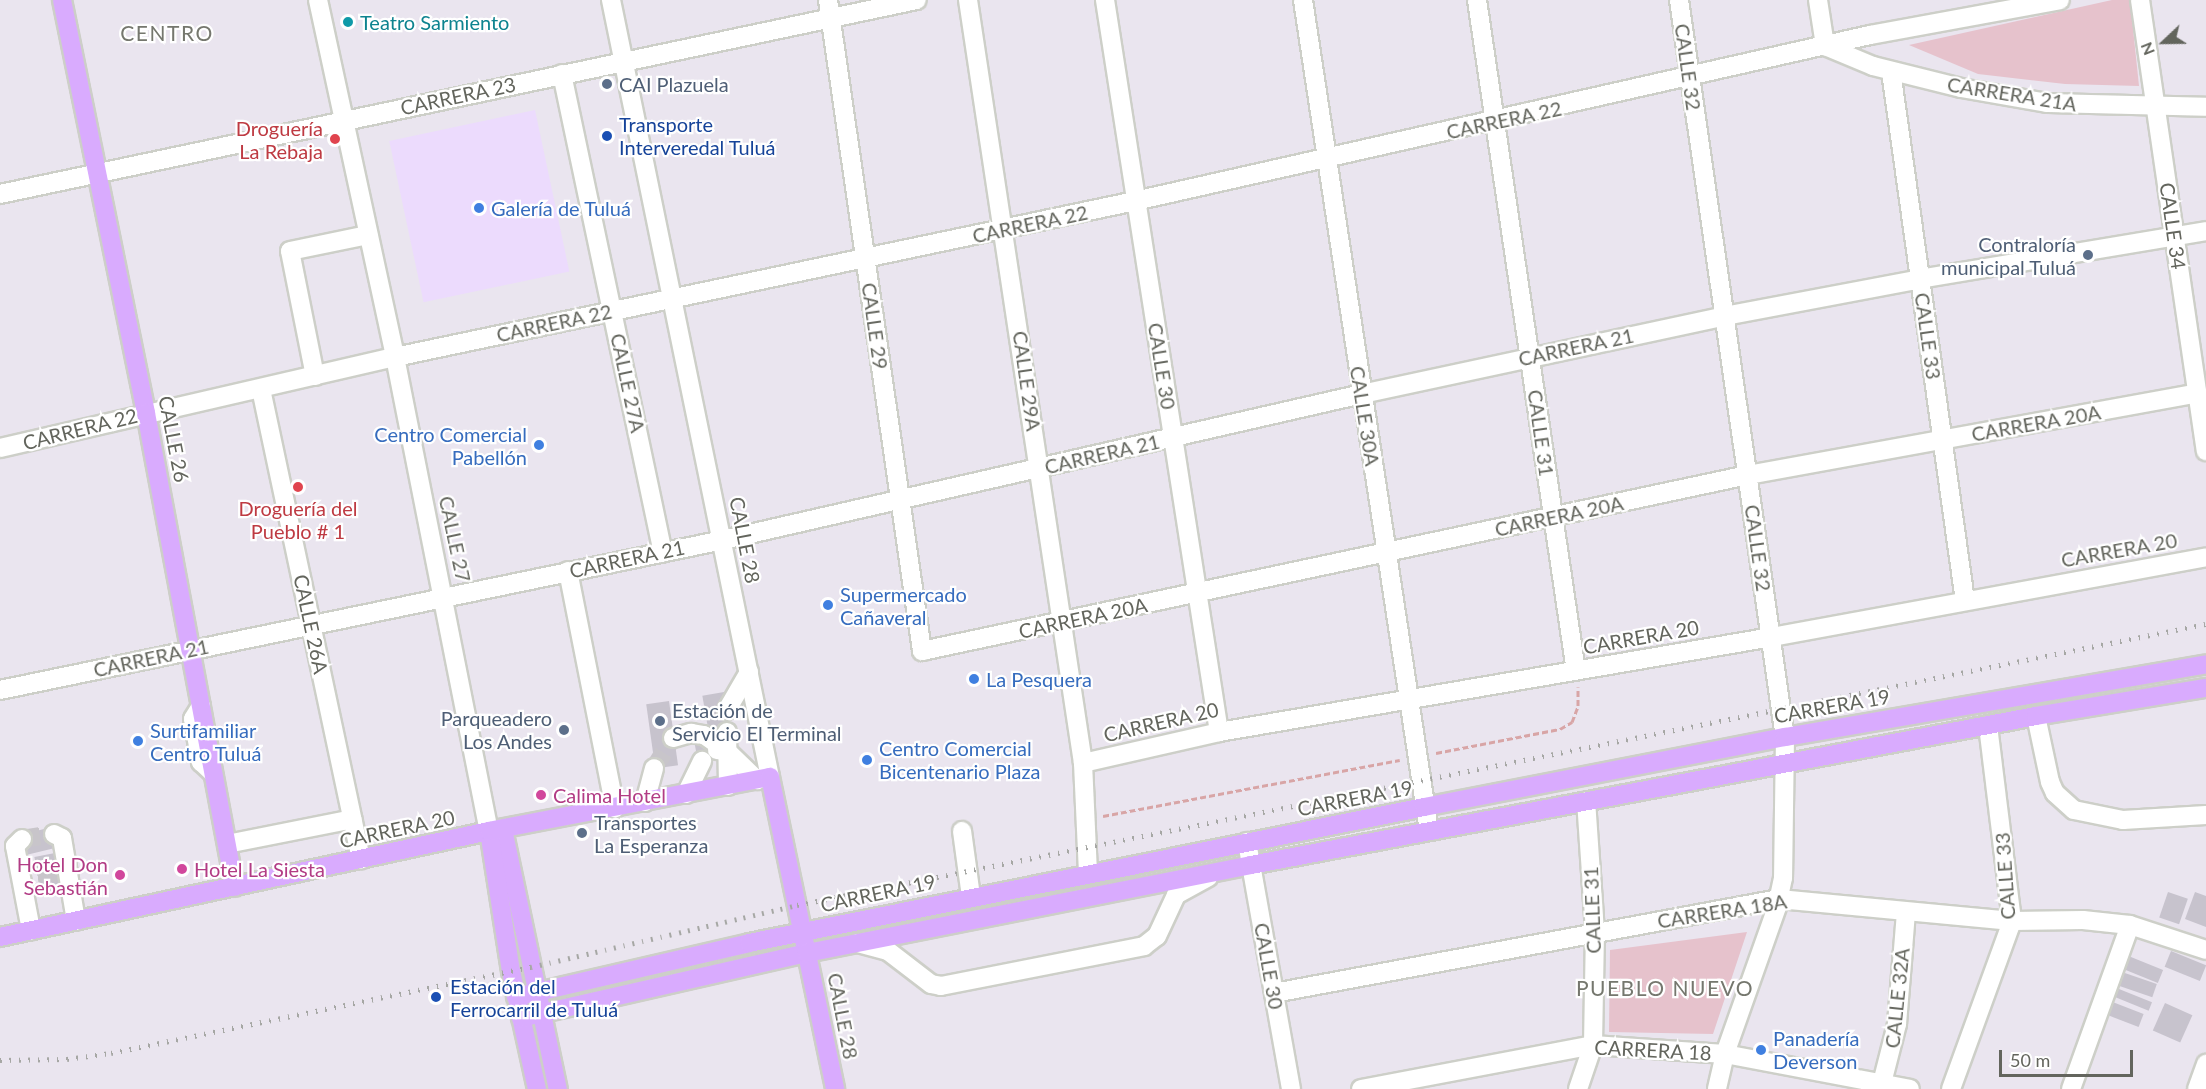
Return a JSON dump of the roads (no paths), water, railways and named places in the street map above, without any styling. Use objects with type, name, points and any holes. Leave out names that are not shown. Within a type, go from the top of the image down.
[{"type":"main road","name":"CALLE 26","points":[[62,0],[146,413],[235,887]]},
{"type":"main road","name":"CARRERA 19","points":[[516,997],[803,932],[1424,807],[1785,737],[2206,664]]},
{"type":"main road","points":[[521,1018],[807,953],[1251,865],[2036,716],[2206,688]]},
{"type":"main road","name":"CARRERA 20","points":[[0,937],[496,830],[764,779]]},
{"type":"main road","name":"CALLE 28","points":[[764,779],[803,932],[835,1089]]},
{"type":"main road","name":"CALLE 27","points":[[496,830],[558,1089]]},
{"type":"main road","name":"CALLE 27","points":[[496,830],[516,997],[537,1089]]},
{"type":"street","name":"CALLE 27","points":[[318,0],[444,597],[496,830]]},
{"type":"street","name":"CALLE 28","points":[[610,0],[723,540],[749,672],[764,779]]},
{"type":"street","name":"CALLE 29","points":[[828,0],[922,651]]},
{"type":"street","name":"CARRERA 23","points":[[0,194],[343,119],[917,0]]},
{"type":"street","name":"CALLE 29A","points":[[968,0],[1005,230],[1083,763],[1088,874]]},
{"type":"street","name":"CALLE 30","points":[[1105,0],[1220,732]]},
{"type":"street","name":"CALLE 30A","points":[[1303,0],[1429,831]]},
{"type":"street","name":"CALLE 31","points":[[1477,0],[1576,671]]},
{"type":"street","name":"CALLE 32","points":[[1679,0],[1785,737],[1786,847],[1779,899],[1725,1054],[1718,1089]]},
{"type":"street","points":[[1818,0],[1825,46]]},
{"type":"street","name":"CARRERA 22","points":[[0,448],[394,357],[866,257],[1005,230],[1690,79],[1984,7],[2060,0]]},
{"type":"street","name":"CALLE 34","points":[[2140,0],[2206,451]]},
{"type":"street","name":"CARRERA 21A","points":[[1825,46],[1891,71],[2047,103],[2157,108],[2206,107]]},
{"type":"street","name":"CALLE 33","points":[[1891,71],[1965,601]]},
{"type":"street","name":"CALLE 27A","points":[[562,74],[663,552]]},
{"type":"street","name":"CARRERA 21","points":[[0,690],[723,540],[1362,394],[1725,316],[1920,279],[2206,231]]},
{"type":"street","points":[[315,376],[290,251],[368,235]]},
{"type":"street","name":"CALLE 26A","points":[[261,389],[362,860]]},
{"type":"street","name":"CARRERA 20A","points":[[922,651],[1748,475],[2198,393]]},
{"type":"street","name":"CARRERA 20","points":[[1083,763],[1220,732],[1772,637],[2206,557]]},
{"type":"street","points":[[568,571],[615,808]]},
{"type":"street","points":[[727,710],[749,672]]},
{"type":"street","points":[[2036,716],[2050,782],[2055,793],[2074,810],[2123,820],[2206,815]]},
{"type":"street","name":"CALLE 33","points":[[1950,1089],[2012,921],[1988,725]]},
{"type":"street","points":[[686,794],[727,732]]},
{"type":"street","points":[[673,738],[691,733],[704,735],[728,786]]},
{"type":"street","points":[[714,754],[764,779]]},
{"type":"street","points":[[645,802],[654,768]]},
{"type":"street","name":"CALLE 31","points":[[1578,1089],[1593,1045],[1595,932],[1586,801]]},
{"type":"street","points":[[227,844],[353,819]]},
{"type":"street","points":[[962,831],[971,897]]},
{"type":"street","points":[[54,834],[62,838],[65,879],[76,921]]},
{"type":"street","points":[[22,839],[15,846],[29,878],[31,930]]},
{"type":"street","name":"CALLE 30","points":[[1247,842],[1291,1089]]},
{"type":"street","points":[[858,943],[888,951],[930,984],[941,986],[1123,952],[1152,942],[1176,895],[1218,872]]},
{"type":"street","name":"CARRERA 18A","points":[[1274,993],[1779,899],[2012,921],[2083,920],[2130,925],[2206,950]]},
{"type":"street","name":"CALLE 32A","points":[[1882,1083],[1897,1024],[1905,912]]},
{"type":"street","points":[[2070,1089],[2130,925]]},
{"type":"street","name":"CARRERA 18","points":[[1361,1089],[1593,1045],[1725,1054],[1910,1089]]},
{"type":"street","points":[[2197,1089],[2206,1064]]},
{"type":"tunnel","points":[[654,768],[673,738]]},
{"type":"tunnel","points":[[22,839],[54,834]]},
{"type":"tunnel","points":[[37,873],[49,871],[59,874]]},
{"type":"railway","points":[[0,1060],[67,1059],[111,1053],[531,967],[797,905],[2206,624]]},
{"type":"place","name":"Teatro Sarmiento","points":[[348,22]]},
{"type":"place","name":"CAI Plazuela","points":[[607,84]]},
{"type":"place","name":"Transporte Interveredal Tuluá","points":[[607,136]]},
{"type":"place","name":"Droguería La Rebaja","points":[[335,139]]},
{"type":"place","name":"Galería de Tuluá","points":[[479,208]]},
{"type":"place","name":"Contraloría municipal Tuluá","points":[[2088,255]]},
{"type":"place","name":"Centro Comercial Pabellón","points":[[539,445]]},
{"type":"place","name":"Droguería del Pueblo # 1","points":[[298,487]]},
{"type":"place","name":"Supermercado Cañaveral","points":[[828,605]]},
{"type":"place","name":"La Pesquera","points":[[974,679]]},
{"type":"place","name":"Estación de Servicio El Terminal","points":[[660,721]]},
{"type":"place","name":"Parqueadero Los Andes","points":[[564,730]]},
{"type":"place","name":"Surtifamiliar Centro Tuluá","points":[[138,741]]},
{"type":"place","name":"Centro Comercial Bicentenario Plaza","points":[[867,760]]},
{"type":"place","name":"Calima Hotel","points":[[541,795]]},
{"type":"place","name":"Transportes La Esperanza","points":[[582,833]]},
{"type":"place","name":"Hotel La Siesta","points":[[182,869]]},
{"type":"place","name":"Hotel Don Sebastián","points":[[120,875]]},
{"type":"place","name":"Estación del Ferrocarril de Tuluá","points":[[436,997]]},
{"type":"place","name":"Panadería Deverson","points":[[1761,1050]]},
{"type":"district","name":"CENTRO","points":[[167,33]]},
{"type":"district","name":"PUEBLO NUEVO","points":[[1665,988]]}]
